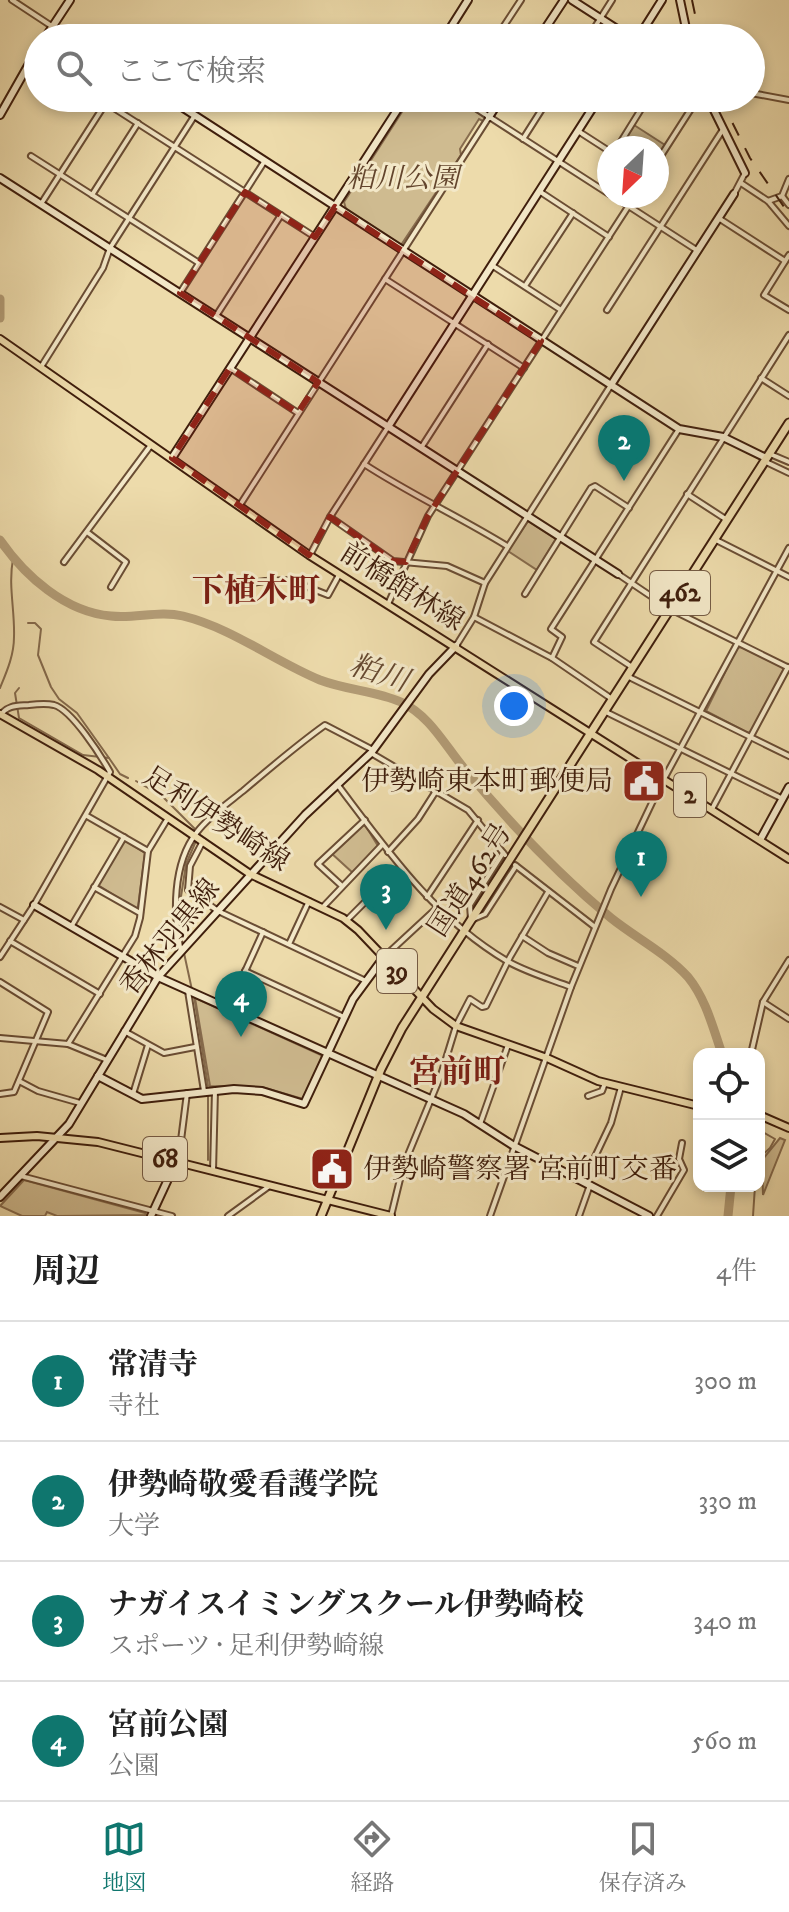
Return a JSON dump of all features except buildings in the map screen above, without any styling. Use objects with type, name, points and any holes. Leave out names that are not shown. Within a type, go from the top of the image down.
[{"type":"highway","name":"国道462号","points":[[321,1216],[378,1077],[402,1028],[789,423]]},
{"type":"main road","name":"前橋館林線","points":[[0,339],[339,575],[456,646],[789,859]]},
{"type":"main road","name":"足利伊勢崎線","points":[[0,715],[109,776],[250,874],[347,920],[437,1014],[456,1026],[547,1058],[605,1083],[693,1105]]},
{"type":"main road","points":[[765,1118],[789,1128]]},
{"type":"main road","name":"68","points":[[0,1138],[59,1137],[98,1142],[369,1213],[391,1216]]},
{"type":"street","points":[[12,0],[48,24]]},
{"type":"street","points":[[55,24],[70,0]]},
{"type":"street","points":[[453,24],[468,0]]},
{"type":"street","points":[[505,24],[521,0]]},
{"type":"street","points":[[548,24],[564,0]]},
{"type":"street","points":[[572,0],[609,24]]},
{"type":"street","points":[[596,24],[612,0]]},
{"type":"street","points":[[647,24],[662,0]]},
{"type":"street","points":[[680,0],[685,24]]},
{"type":"street","points":[[0,115],[24,73]]},
{"type":"street","points":[[765,96],[789,100]]},
{"type":"street","points":[[41,204],[99,112]]},
{"type":"street","points":[[123,112],[315,237]]},
{"type":"street","points":[[190,112],[679,429],[723,437],[767,458],[789,473]]},
{"type":"street","points":[[172,458],[396,112]]},
{"type":"street","points":[[481,112],[597,186]]},
{"type":"street","points":[[239,507],[492,112]]},
{"type":"street","points":[[523,139],[540,112]]},
{"type":"street","points":[[309,555],[330,517],[590,112]]},
{"type":"street","points":[[624,136],[639,112]]},
{"type":"street","points":[[669,143],[689,112]]},
{"type":"street","points":[[456,646],[474,617],[485,583],[741,183],[745,173],[714,112]]},
{"type":"street","points":[[41,367],[103,268],[110,248],[195,115]]},
{"type":"street","points":[[92,195],[138,123]]},
{"type":"street","points":[[578,131],[597,143]]},
{"type":"street","points":[[607,310],[722,131]]},
{"type":"street","points":[[31,156],[199,263]]},
{"type":"street","points":[[180,293],[264,162]]},
{"type":"street","points":[[0,178],[670,609],[789,667],[712,809]]},
{"type":"street","points":[[768,201],[782,196],[789,179]]},
{"type":"street","points":[[741,183],[768,201],[789,226]]},
{"type":"street","points":[[539,191],[609,237]]},
{"type":"street","points":[[782,196],[789,205]]},
{"type":"street","points":[[387,605],[435,505],[627,208]]},
{"type":"street","points":[[631,208],[698,251]]},
{"type":"street","points":[[525,286],[573,213]]},
{"type":"street","points":[[216,316],[281,215]]},
{"type":"street","points":[[718,218],[785,261]]},
{"type":"street","points":[[789,255],[764,295],[789,310]]},
{"type":"street","points":[[492,266],[561,310]]},
{"type":"street","points":[[385,279],[524,368]]},
{"type":"street","points":[[632,668],[594,642],[789,335]]},
{"type":"street","points":[[421,448],[488,344]]},
{"type":"street","points":[[230,368],[298,413]]},
{"type":"street","points":[[761,378],[789,396]]},
{"type":"street","points":[[552,658],[562,637],[551,629],[679,429]]},
{"type":"street","points":[[64,562],[151,445]]},
{"type":"street","points":[[767,458],[789,462]]},
{"type":"street","points":[[364,464],[508,546]]},
{"type":"street","points":[[525,594],[591,488],[595,486],[629,508]]},
{"type":"street","points":[[687,494],[727,520]]},
{"type":"street","points":[[330,517],[393,561],[447,566],[485,583]]},
{"type":"street","points":[[87,532],[126,562],[111,587]]},
{"type":"street","points":[[715,539],[789,577]]},
{"type":"street","points":[[490,1216],[578,966],[611,889],[665,779],[789,548]]},
{"type":"street","points":[[231,586],[290,580],[328,595],[339,575]]},
{"type":"street","points":[[474,617],[552,658],[612,699]]},
{"type":"street","name":"香林羽黒線","points":[[0,1197],[59,1137],[158,977],[250,874],[372,751],[415,693],[456,646]]},
{"type":"street","points":[[627,676],[789,756]]},
{"type":"street","points":[[0,715],[12,706],[55,705],[64,710],[100,753],[110,772],[34,905],[0,957]]},
{"type":"street","points":[[604,711],[783,799]]},
{"type":"street","points":[[183,950],[175,922],[182,861],[198,836],[293,748],[325,725],[469,810],[504,854],[470,905],[471,920],[482,917],[515,865],[596,926]]},
{"type":"street","points":[[337,784],[388,852],[448,918],[508,961],[571,987]]},
{"type":"street","points":[[760,840],[789,787]]},
{"type":"street","points":[[388,852],[418,819],[436,791]]},
{"type":"street","points":[[86,816],[148,851]]},
{"type":"street","points":[[68,1044],[135,936],[148,851],[168,818]]},
{"type":"street","points":[[342,886],[318,864],[365,820]]},
{"type":"street","points":[[427,897],[478,820]]},
{"type":"street","points":[[198,836],[187,887],[218,911],[366,981]]},
{"type":"street","points":[[71,927],[124,837]]},
{"type":"street","points":[[323,907],[383,844]]},
{"type":"street","points":[[94,887],[140,913]]},
{"type":"street","points":[[347,920],[378,889]]},
{"type":"street","points":[[391,1216],[403,1167],[441,1075],[456,1026],[470,999],[482,1007],[486,1006],[548,892]]},
{"type":"street","points":[[289,944],[309,901]]},
{"type":"street","points":[[34,905],[158,977],[464,1114],[514,1146],[649,1216]]},
{"type":"street","points":[[0,907],[24,920]]},
{"type":"street","points":[[98,1076],[133,1096],[149,1099],[215,1090],[262,1091],[304,1104],[344,1017],[366,981],[384,957],[438,907]]},
{"type":"street","points":[[228,1009],[263,932]]},
{"type":"street","points":[[522,936],[548,953],[578,966]]},
{"type":"street","points":[[10,941],[100,994]]},
{"type":"street","points":[[752,1048],[763,1002],[789,960]]},
{"type":"street","points":[[245,971],[344,1017]]},
{"type":"street","points":[[0,982],[48,1012],[14,1092],[0,1094]]},
{"type":"street","points":[[191,992],[195,1047],[204,1091]]},
{"type":"street","points":[[763,1002],[787,1017],[789,1010]]},
{"type":"street","points":[[124,1031],[164,1053],[195,1047]]},
{"type":"street","points":[[0,1038],[68,1044],[107,1060]]},
{"type":"street","points":[[133,1096],[148,1044]]},
{"type":"street","points":[[480,1124],[508,1045]]},
{"type":"street","points":[[19,1081],[38,1091],[82,1103]]},
{"type":"street","points":[[588,1096],[602,1091],[605,1083]]},
{"type":"street","points":[[579,1216],[587,1183],[611,1123],[621,1087]]},
{"type":"street","points":[[213,1171],[215,1090]]},
{"type":"street","points":[[152,1213],[179,1156],[187,1092]]},
{"type":"street","points":[[657,1216],[684,1170],[679,1159],[682,1143]]},
{"type":"street","points":[[21,1176],[172,1216]]},
{"type":"street","points":[[228,1216],[270,1185]]},
{"type":"highlighted area","points":[[245,192],[315,237],[335,207],[541,341],[428,516],[406,562],[393,561],[330,517],[309,555],[172,458],[230,368],[298,413],[318,382],[180,293]]},
{"type":"green space","name":"粕川公園","points":[[402,112],[476,112],[485,118],[483,121],[479,119],[460,149],[461,155],[401,245],[346,209],[344,202]]},
{"type":"green space","points":[[634,125],[651,136],[627,136]]},
{"type":"green space","points":[[528,521],[556,539],[537,570],[508,551]]},
{"type":"green space","points":[[741,647],[784,670],[748,733],[706,711],[737,648]]},
{"type":"green space","points":[[362,825],[378,846],[353,873],[330,852]]},
{"type":"green space","points":[[126,841],[145,853],[136,909],[98,885]]},
{"type":"green space","points":[[195,998],[321,1055],[303,1099],[262,1087],[210,1086]]},
{"type":"green space","points":[[780,1138],[785,1140],[765,1190],[765,1156]]},
{"type":"green space","points":[[24,1180],[146,1215],[57,1216],[47,1212],[45,1216],[22,1216],[0,1206]]},
{"type":"waterway","name":"粕川","points":[[0,299],[0,318]]},
{"type":"waterway","name":"粕川","points":[[0,540],[34,579],[78,608],[111,616],[174,614],[201,621],[320,680],[391,698],[411,708],[436,731],[480,787],[552,865],[611,918],[661,953],[688,977],[704,1004],[720,1048]]},
{"type":"waterway","points":[[0,688],[14,644],[13,559]]},
{"type":"waterway","points":[[28,623],[35,623],[41,629],[38,655],[51,687],[59,699],[77,713],[109,758]]},
{"type":"waterway","points":[[19,688],[15,693],[19,718],[83,755],[109,758],[120,774],[128,778]]},
{"type":"waterway","points":[[136,781],[162,796],[198,832]]},
{"type":"waterway","points":[[178,916],[186,864],[196,841]]},
{"type":"waterway","points":[[180,934],[183,947]]},
{"type":"waterway","points":[[184,953],[192,990]]},
{"type":"waterway","points":[[194,996],[208,1086]]},
{"type":"waterway","points":[[208,1094],[208,1160]]},
{"type":"waterway","points":[[765,1133],[775,1139],[765,1153]]},
{"type":"waterway","name":"粕川","points":[[728,1216],[730,1192]]},
{"type":"waterway","points":[[753,1216],[755,1192]]},
{"type":"railway","points":[[692,0],[697,24]]},
{"type":"railway","points":[[727,112],[750,158],[789,214]]},
{"type":"place","name":"伊勢崎敬愛看護学院","points":[[624,481]]},
{"type":"place","name":"伊勢崎東本町郵便局","points":[[644,781]]},
{"type":"place","name":"常清寺","points":[[641,897]]},
{"type":"place","name":"ナガイスイミングスクール伊勢崎校","points":[[386,930]]},
{"type":"place","name":"宮前公園","points":[[241,1037]]},
{"type":"place","name":"伊勢崎警察署 宮前町交番","points":[[332,1169]]},
{"type":"district","name":"下植木町","points":[[256,592]]},
{"type":"district","name":"宮前町","points":[[457,1073]]}]
